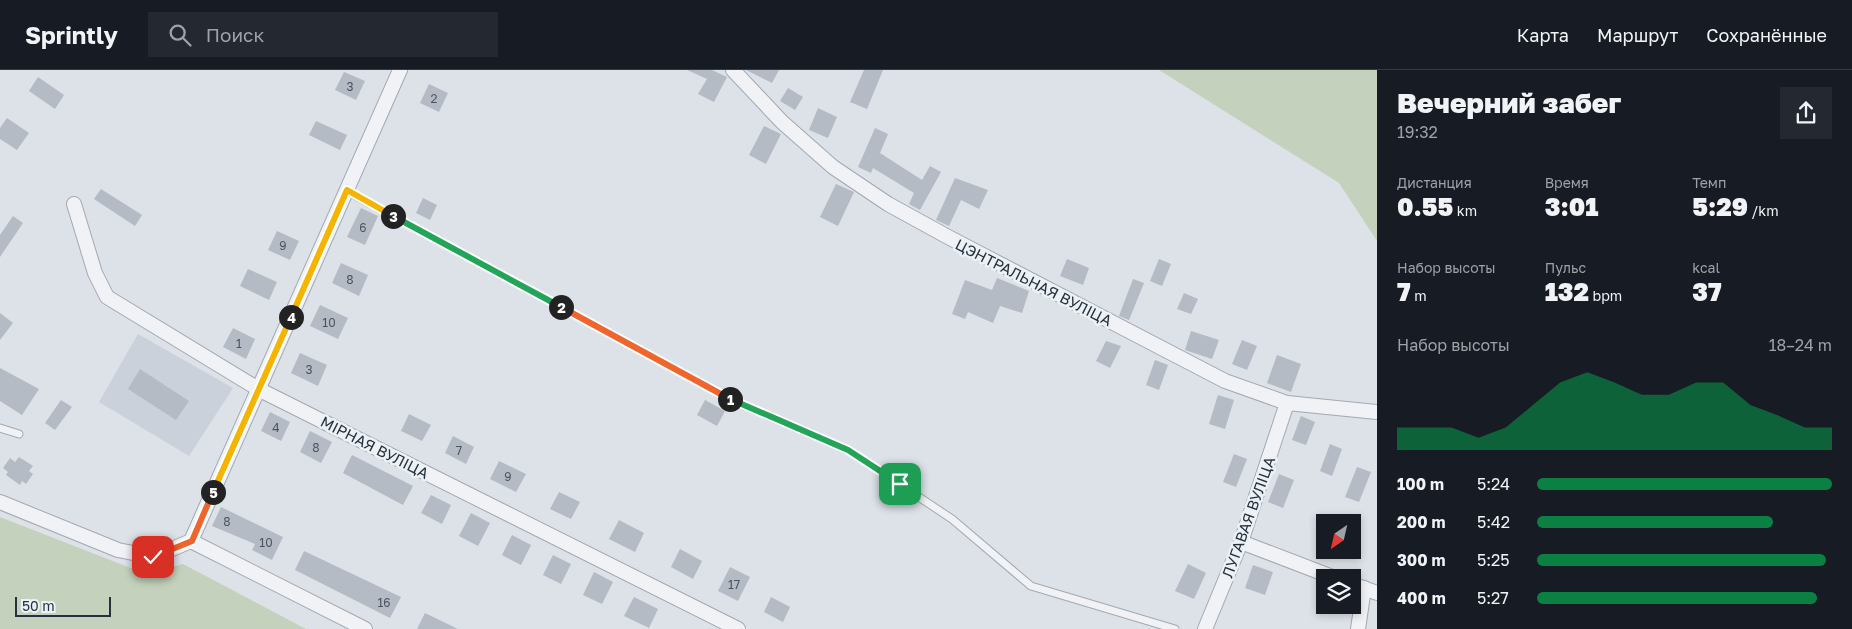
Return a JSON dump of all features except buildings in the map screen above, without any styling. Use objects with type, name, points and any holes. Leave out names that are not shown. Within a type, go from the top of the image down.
[{"type":"street","points":[[0,502],[118,550],[153,557],[192,541],[400,70]]},
{"type":"street","name":"ЦЭНТРАЛЬНАЯ ВУЛІЦА","points":[[733,70],[782,122],[833,167],[888,204],[1225,380],[1287,403],[1377,412]]},
{"type":"street","name":"МІРНАЯ ВУЛІЦА","points":[[74,204],[95,273],[108,297],[260,390],[738,629]]},
{"type":"street","name":"ЛУГАВАЯ ВУЛІЦА","points":[[1205,629],[1241,542],[1287,403]]},
{"type":"street","points":[[192,541],[365,629]]},
{"type":"street","points":[[1241,542],[1316,571]]},
{"type":"street","points":[[1358,629],[1364,588]]},
{"type":"lane","points":[[347,190],[738,403],[848,450],[952,519],[1031,586],[1175,629]]},
{"type":"lane","points":[[0,428],[19,434]]},
{"type":"shaded area","points":[[138,334],[233,388],[189,456],[99,402]]},
{"type":"green space","points":[[1159,70],[1377,70],[1377,241],[1339,183]]},
{"type":"green space","points":[[0,517],[146,574],[183,564],[306,629],[0,629]]},
{"type":"route","points":[[153,557],[192,541],[347,190],[738,403],[848,450],[900,484]]}]
